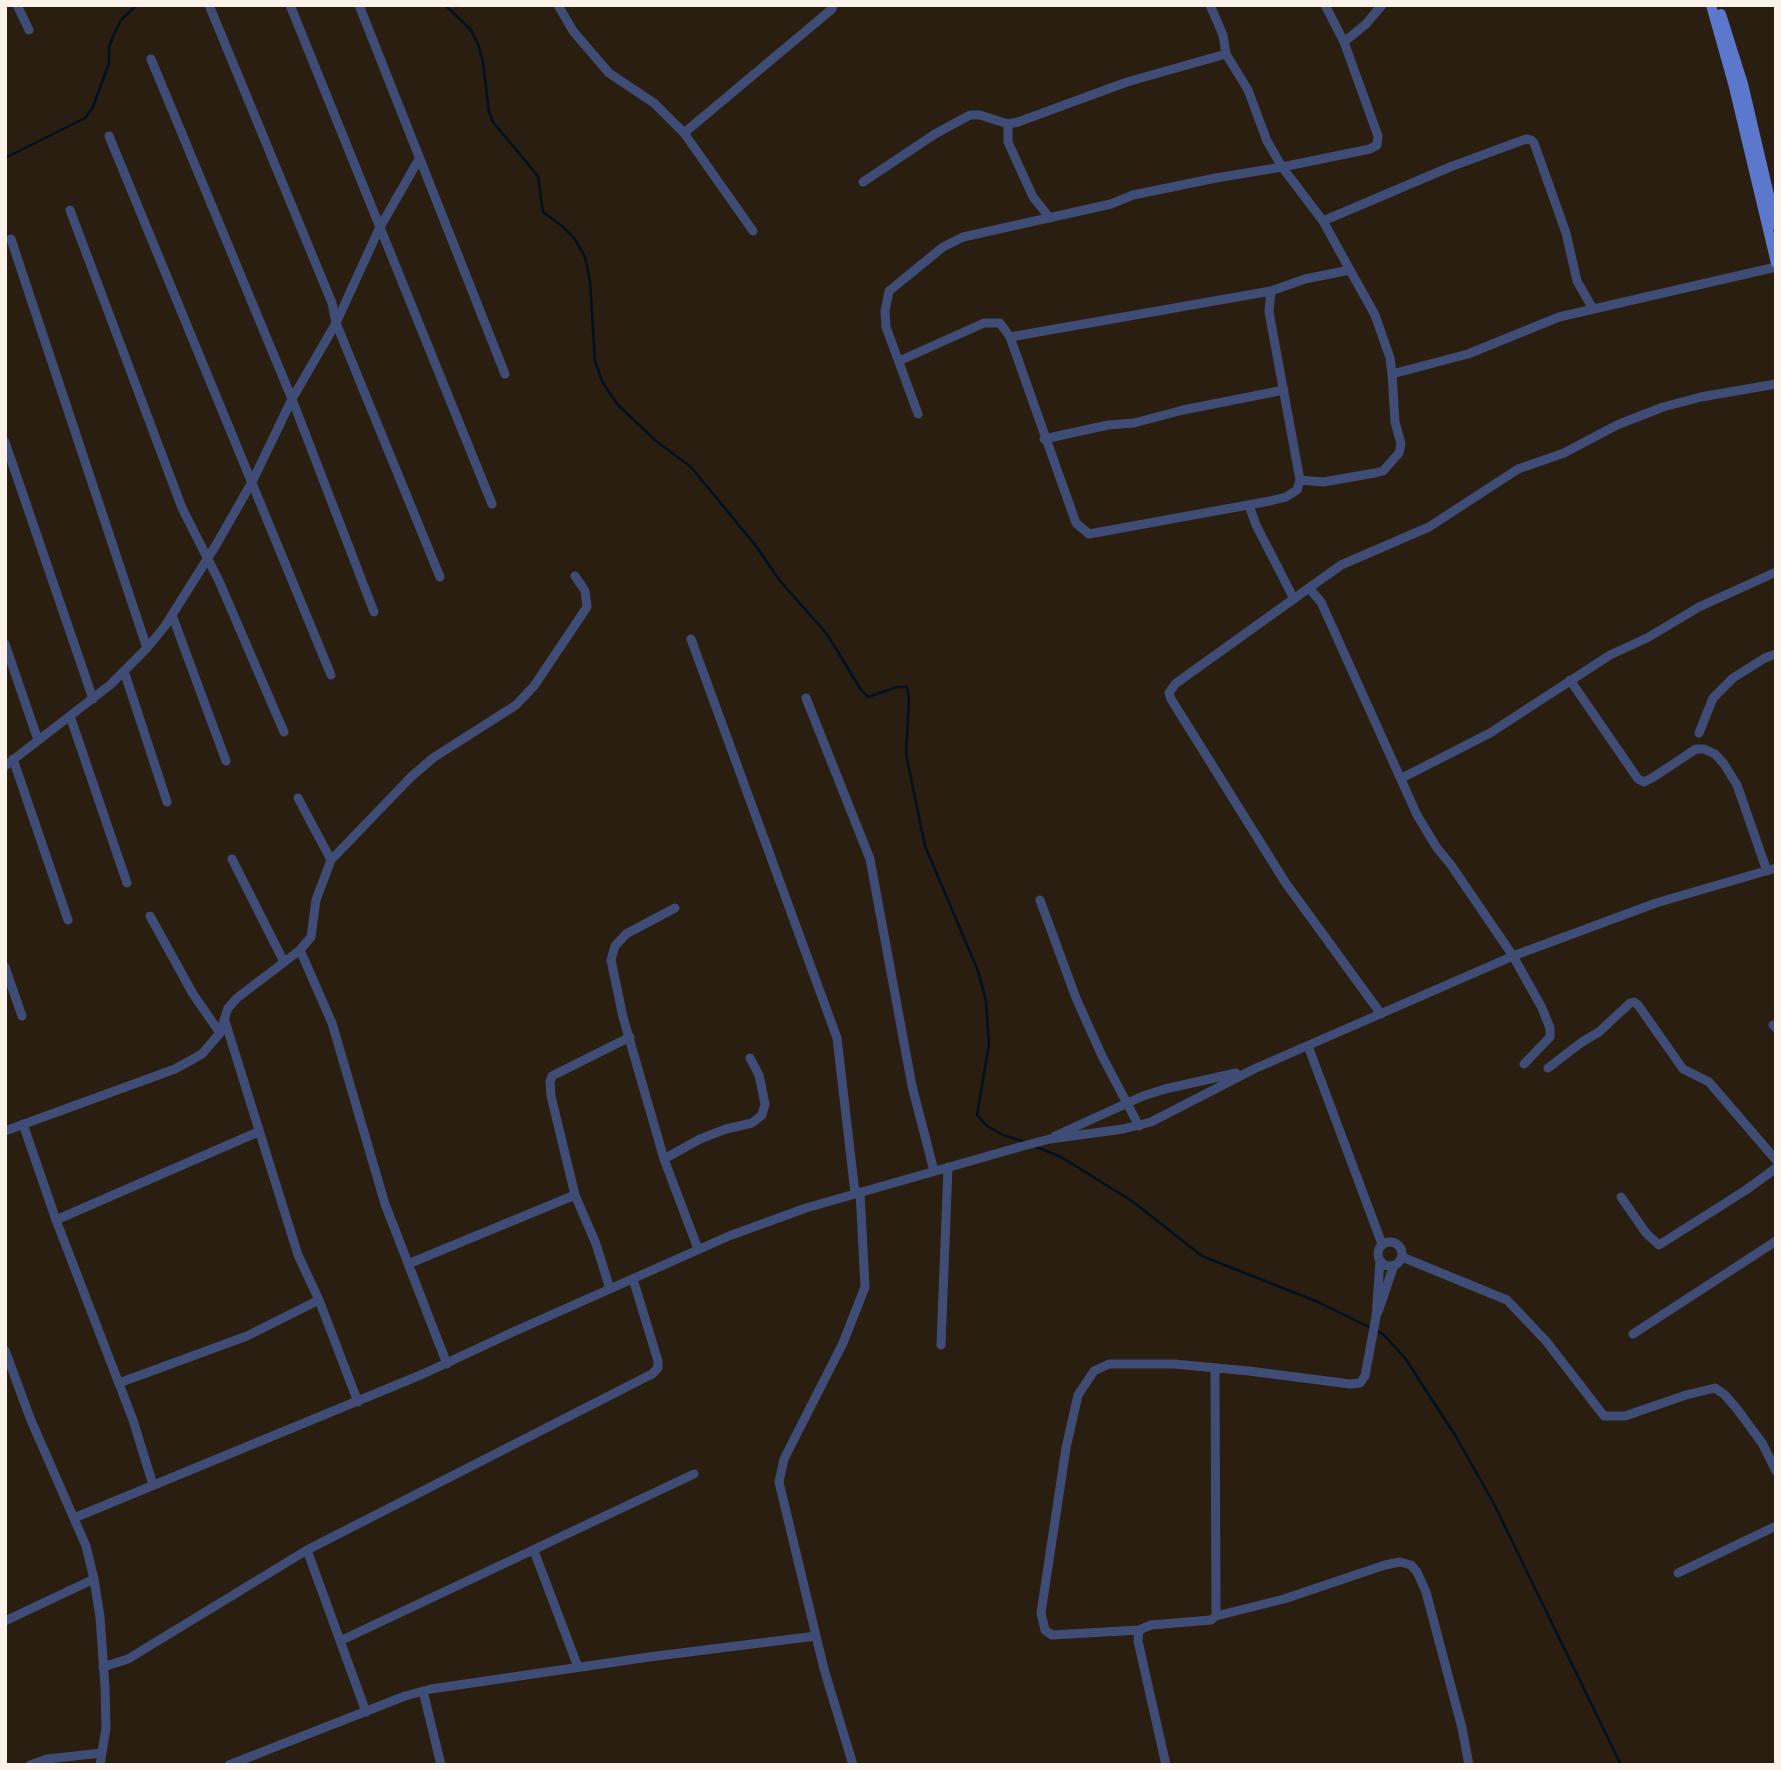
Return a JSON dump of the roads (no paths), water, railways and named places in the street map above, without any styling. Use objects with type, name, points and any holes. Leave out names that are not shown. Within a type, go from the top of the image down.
[{"type":"main road","points":[[1711,5],[1734,87],[1776,265]]},
{"type":"main road","points":[[1718,5],[1743,84],[1776,225]]},
{"type":"street","points":[[17,5],[29,30]]},
{"type":"street","points":[[209,5],[332,303],[336,323],[440,577]]},
{"type":"street","points":[[290,5],[492,504]]},
{"type":"street","points":[[359,5],[505,374]]},
{"type":"street","points":[[558,5],[573,31],[608,73],[654,103],[684,133],[754,231]]},
{"type":"street","points":[[684,133],[832,9],[833,5]]},
{"type":"street","points":[[1210,5],[1223,35],[1226,54],[1248,90],[1267,141],[1282,167],[1323,222],[1375,315],[1390,358],[1395,422],[1401,444],[1399,453],[1383,471],[1323,482],[1300,480]]},
{"type":"street","points":[[918,414],[886,327],[885,311],[890,291],[943,247],[963,237],[1111,204],[1133,195],[1370,149],[1377,145],[1378,136],[1344,42],[1325,5]]},
{"type":"street","points":[[1344,42],[1366,24],[1382,5]]},
{"type":"street","points":[[863,182],[935,134],[970,115],[980,115],[1008,124],[1127,82],[1226,54]]},
{"type":"street","points":[[151,59],[292,399],[374,612]]},
{"type":"street","points":[[1008,124],[1008,142],[1033,197],[1050,218]]},
{"type":"street","points":[[109,136],[331,674]]},
{"type":"street","points":[[1323,222],[1450,167],[1526,139],[1531,140],[1566,233],[1577,281],[1593,309]]},
{"type":"street","points":[[68,920],[9,762],[93,699],[147,648],[172,615],[252,482],[292,399],[336,323],[379,229],[419,159]]},
{"type":"street","points":[[70,210],[182,508],[235,617],[284,732]]},
{"type":"street","points":[[11,239],[147,648]]},
{"type":"street","points":[[1392,374],[1468,354],[1559,317],[1776,265]]},
{"type":"street","points":[[1010,337],[1271,291],[1305,279],[1350,270]]},
{"type":"street","points":[[899,361],[984,323],[1000,323],[1010,337],[1076,523],[1089,534],[1249,505],[1286,497],[1297,490],[1300,480],[1269,312],[1271,291]]},
{"type":"street","points":[[1381,1014],[1284,882],[1169,693],[1175,684],[1341,565],[1429,527],[1518,470],[1564,453],[1617,425],[1663,407],[1701,397],[1776,384]]},
{"type":"street","points":[[1044,439],[1108,425],[1134,424],[1284,390]]},
{"type":"street","points":[[5,442],[93,699]]},
{"type":"street","points":[[1249,505],[1256,525],[1294,599]]},
{"type":"street","points":[[1402,778],[1490,733],[1610,655],[1647,638],[1699,607],[1776,572]]},
{"type":"street","points":[[5,1131],[175,1069],[202,1054],[220,1034],[228,1008],[237,998],[300,950],[311,937],[316,900],[331,860],[411,777],[433,758],[524,699],[587,607],[585,591],[575,576]]},
{"type":"street","points":[[1309,588],[1321,602],[1417,815],[1513,956],[1542,1008],[1550,1028],[1550,1037],[1524,1065]]},
{"type":"street","points":[[172,615],[226,761]]},
{"type":"street","points":[[691,639],[837,1038],[858,1192],[864,1287],[843,1343],[784,1459],[779,1482],[816,1636],[853,1765]]},
{"type":"street","points":[[5,644],[38,740]]},
{"type":"street","points":[[1699,733],[1713,698],[1733,678],[1776,654]]},
{"type":"street","points":[[124,671],[167,803]]},
{"type":"street","points":[[74,1518],[447,1364],[698,1249],[806,1208],[858,1192],[1050,1139],[1139,1126],[1164,1116],[1254,1069],[1513,956],[1656,904],[1771,870],[1737,785],[1715,754],[1696,749],[1653,778],[1644,782],[1638,779],[1570,680]]},
{"type":"street","points":[[806,698],[870,859],[912,1086],[934,1171]]},
{"type":"street","points":[[70,716],[127,883]]},
{"type":"street","points":[[298,797],[331,860]]},
{"type":"street","points":[[232,859],[284,962]]},
{"type":"street","points":[[1040,900],[1076,998],[1102,1056],[1139,1126]]},
{"type":"street","points":[[675,908],[626,934],[615,946],[611,960],[623,1017],[664,1158],[698,1249]]},
{"type":"street","points":[[150,916],[193,994],[220,1034]]},
{"type":"street","points":[[300,950],[332,1023],[385,1204],[447,1364]]},
{"type":"street","points":[[5,967],[22,1016]]},
{"type":"street","points":[[1548,1068],[1599,1032],[1634,1002],[1684,1069],[1709,1082],[1776,1160]]},
{"type":"street","points":[[225,1020],[257,1132],[298,1255],[319,1300],[358,1402]]},
{"type":"street","points":[[610,1289],[596,1244],[575,1195],[550,1082],[552,1076],[630,1037]]},
{"type":"street","points":[[1308,1046],[1382,1244]]},
{"type":"street","points":[[664,1158],[700,1139],[752,1123],[762,1115],[765,1104],[759,1075],[750,1058]]},
{"type":"street","points":[[1050,1139],[1126,1102],[1165,1089],[1254,1069]]},
{"type":"street","points":[[23,1124],[55,1220],[119,1383],[153,1485]]},
{"type":"street","points":[[55,1220],[257,1132]]},
{"type":"street","points":[[941,1345],[948,1167]]},
{"type":"street","points":[[1621,1197],[1646,1233],[1659,1245],[1776,1168]]},
{"type":"street","points":[[408,1264],[575,1195]]},
{"type":"street","points":[[1402,1257],[1397,1243],[1389,1241],[1382,1244],[1378,1250],[1380,1261],[1376,1317],[1365,1376],[1360,1383],[1339,1383],[1174,1364],[1109,1364],[1094,1371],[1078,1395],[1066,1447],[1042,1599],[1044,1626],[1052,1635],[1060,1636],[1139,1630],[1151,1625],[1205,1621],[1284,1599],[1385,1565],[1399,1562],[1410,1565],[1418,1572],[1426,1592],[1462,1728],[1469,1765]]},
{"type":"street","points":[[1633,1334],[1776,1241]]},
{"type":"street","points":[[1376,1317],[1394,1265],[1402,1257]]},
{"type":"street","points":[[1402,1257],[1507,1300],[1546,1341],[1604,1416],[1625,1416],[1694,1392],[1715,1388],[1737,1409],[1773,1457],[1776,1471]]},
{"type":"street","points":[[1380,1261],[1394,1265]]},
{"type":"street","points":[[103,1667],[128,1658],[307,1550],[652,1374],[658,1368],[658,1361],[633,1279]]},
{"type":"street","points":[[119,1383],[247,1336],[319,1300]]},
{"type":"street","points":[[5,1350],[30,1418],[86,1546],[94,1579],[100,1618],[106,1728],[100,1765]]},
{"type":"street","points":[[1215,1368],[1216,1616]]},
{"type":"street","points":[[340,1641],[694,1474]]},
{"type":"street","points":[[1678,1573],[1776,1526]]},
{"type":"street","points":[[307,1550],[366,1712]]},
{"type":"street","points":[[534,1551],[578,1667]]},
{"type":"street","points":[[5,1621],[94,1579]]},
{"type":"street","points":[[1139,1630],[1140,1654],[1166,1765]]},
{"type":"street","points":[[229,1765],[423,1691],[578,1667],[816,1636]]},
{"type":"street","points":[[423,1691],[441,1765]]},
{"type":"street","points":[[30,1765],[47,1759],[102,1753]]},
{"type":"waterway","points":[[5,158],[85,118],[93,107],[109,63],[109,47],[114,34],[121,20],[137,5]]},
{"type":"waterway","points":[[445,5],[471,30],[478,44],[493,122],[538,176],[543,212],[574,238],[585,257],[590,281],[595,361],[602,381],[617,404],[656,441],[691,467],[756,546],[780,581],[827,634],[868,697],[897,687],[907,687],[909,698],[906,754],[925,846],[978,971],[986,1001],[989,1045],[977,1115],[987,1126],[1025,1142]]},
{"type":"waterway","points":[[1034,1146],[1061,1157],[1132,1201],[1202,1256],[1318,1302],[1371,1328]]},
{"type":"waterway","points":[[1377,1331],[1405,1358],[1455,1435],[1493,1502],[1621,1765]]}]
